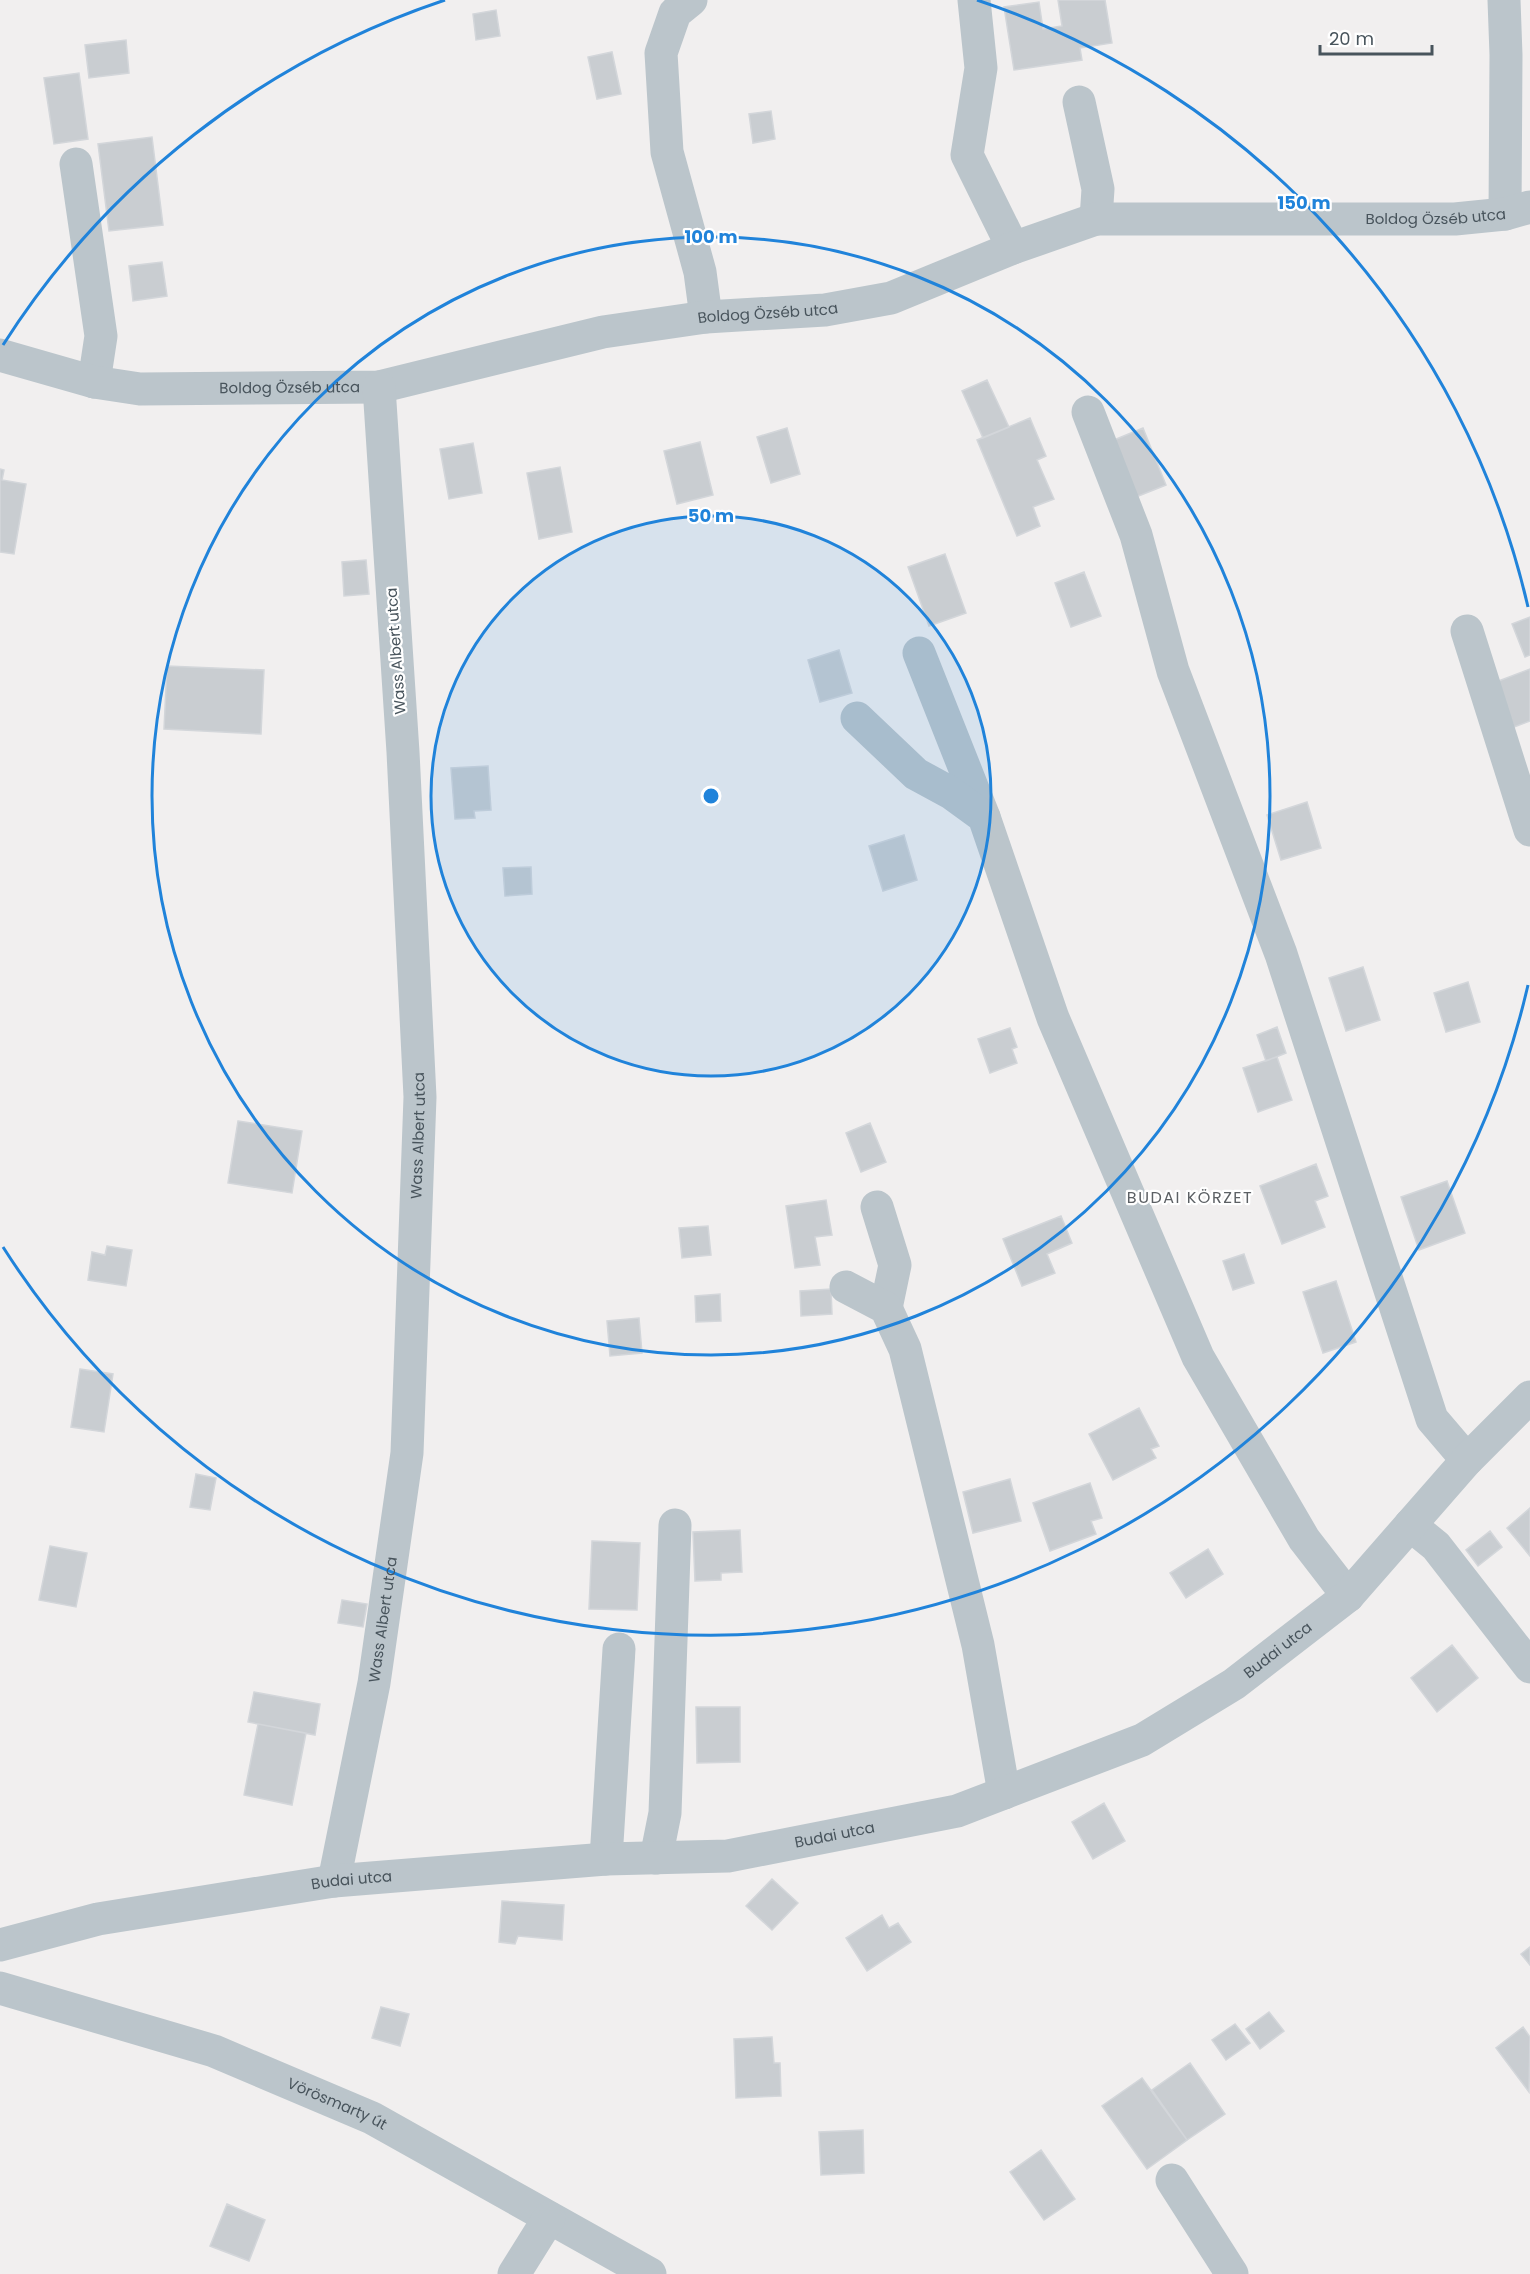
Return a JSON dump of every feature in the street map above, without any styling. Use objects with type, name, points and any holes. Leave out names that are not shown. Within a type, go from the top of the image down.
[{"type":"street","points":[[691,0],[675,13],[661,52],[667,152],[700,272],[706,317]]},
{"type":"street","points":[[974,0],[981,68],[968,155],[1013,248]]},
{"type":"street","points":[[1504,0],[1517,211]]},
{"type":"street","points":[[1079,102],[1098,189],[1096,219]]},
{"type":"street","points":[[76,164],[100,336],[94,382]]},
{"type":"street","name":"Boldog Özséb utca","points":[[0,356],[94,382],[140,389],[379,387],[603,332],[706,317],[825,310],[891,298],[1013,248],[1096,219],[1455,219],[1517,211]]},
{"type":"street","name":"Wass Albert utca","points":[[334,1881],[374,1683],[407,1453],[420,1097],[403,752],[379,387]]},
{"type":"street","points":[[1088,412],[1136,536],[1173,671],[1281,954],[1432,1419],[1467,1460]]},
{"type":"street","points":[[1467,631],[1530,830]]},
{"type":"street","points":[[918,653],[984,817],[1053,1018],[1198,1357],[1304,1539],[1348,1596]]},
{"type":"street","points":[[857,718],[916,774],[951,793],[984,817]]},
{"type":"street","points":[[877,1207],[895,1265],[886,1308],[905,1349],[978,1645],[1004,1792]]},
{"type":"street","points":[[846,1287],[886,1308]]},
{"type":"street","name":"Budai utca","points":[[0,1946],[98,1919],[334,1881],[606,1859],[740,1854],[957,1811],[1142,1740],[1234,1684],[1348,1596],[1467,1460],[1530,1397]]},
{"type":"street","points":[[656,1858],[665,1813],[675,1525]]},
{"type":"street","points":[[1410,1525],[1436,1546],[1530,1667]]},
{"type":"street","points":[[606,1859],[619,1649]]},
{"type":"street","name":"Vörösmarty út","points":[[0,1988],[224,2055],[372,2118],[650,2274]]},
{"type":"street","points":[[1172,2180],[1232,2274]]},
{"type":"street","points":[[514,2274],[549,2218]]},
{"type":"building","points":[[1058,0],[1105,0],[1112,43],[1080,48],[1082,60],[1014,70],[1004,7],[1039,2],[1043,29],[1062,26]]},
{"type":"building","points":[[496,10],[500,36],[476,40],[473,14]]},
{"type":"building","points":[[126,40],[129,73],[89,78],[85,45]]},
{"type":"building","points":[[612,52],[621,94],[597,99],[588,57]]},
{"type":"building","points":[[79,73],[88,139],[54,144],[44,78]]},
{"type":"building","points":[[771,111],[775,139],[753,143],[749,114]]},
{"type":"building","points":[[152,137],[163,225],[109,231],[98,144]]},
{"type":"building","points":[[162,262],[167,296],[133,301],[129,266]]},
{"type":"building","points":[[987,380],[1009,427],[983,438],[962,391]]},
{"type":"building","points":[[1030,418],[1046,456],[1037,460],[1054,499],[1033,507],[1040,526],[1017,536],[977,440]]},
{"type":"building","points":[[787,428],[800,474],[771,483],[757,437]]},
{"type":"building","points":[[1143,428],[1166,485],[1136,497],[1114,440]]},
{"type":"building","points":[[700,442],[713,495],[677,504],[664,451]]},
{"type":"building","points":[[473,443],[482,493],[449,499],[440,449]]},
{"type":"building","points":[[560,467],[572,532],[539,539],[527,473]]},
{"type":"building","points":[[0,469],[4,470],[2,480],[26,484],[14,554],[0,552]]},
{"type":"building","points":[[945,554],[966,613],[929,626],[908,567]]},
{"type":"building","points":[[366,560],[369,594],[344,596],[342,562]]},
{"type":"building","points":[[1084,572],[1101,616],[1071,627],[1055,583]]},
{"type":"building","points":[[1530,617],[1530,655],[1525,657],[1512,624]]},
{"type":"building","points":[[839,650],[852,693],[820,702],[808,660]]},
{"type":"building","points":[[167,666],[264,670],[261,734],[164,729]]},
{"type":"building","points":[[1530,669],[1530,721],[1514,727],[1496,682]]},
{"type":"building","points":[[488,766],[491,810],[474,811],[475,818],[455,819],[451,768]]},
{"type":"building","points":[[1307,802],[1321,848],[1281,860],[1267,815]]},
{"type":"building","points":[[904,835],[917,880],[883,891],[869,846]]},
{"type":"building","points":[[531,867],[532,894],[505,896],[503,868]]},
{"type":"building","points":[[1363,967],[1380,1020],[1346,1031],[1329,978]]},
{"type":"building","points":[[1468,982],[1480,1022],[1446,1032],[1434,993]]},
{"type":"building","points":[[1277,1027],[1286,1053],[1266,1061],[1257,1035]]},
{"type":"building","points":[[1010,1028],[1017,1047],[1012,1049],[1017,1063],[990,1073],[978,1039]]},
{"type":"building","points":[[1277,1057],[1292,1100],[1258,1112],[1243,1068]]},
{"type":"building","points":[[238,1121],[302,1131],[292,1193],[228,1183]]},
{"type":"building","points":[[870,1123],[886,1162],[861,1172],[846,1133]]},
{"type":"building","points":[[1316,1164],[1328,1196],[1315,1201],[1325,1227],[1282,1244],[1260,1186]]},
{"type":"building","points":[[1447,1181],[1465,1233],[1419,1250],[1401,1197]]},
{"type":"building","points":[[826,1200],[832,1235],[815,1237],[820,1265],[795,1268],[786,1206]]},
{"type":"building","points":[[1061,1216],[1072,1243],[1047,1254],[1055,1273],[1022,1286],[1003,1239]]},
{"type":"building","points":[[708,1226],[711,1255],[682,1258],[679,1228]]},
{"type":"building","points":[[107,1246],[132,1250],[126,1286],[88,1280],[92,1252],[105,1255]]},
{"type":"building","points":[[1244,1254],[1254,1283],[1233,1290],[1223,1261]]},
{"type":"building","points":[[1336,1281],[1356,1342],[1323,1353],[1303,1292]]},
{"type":"building","points":[[831,1289],[832,1314],[801,1316],[800,1291]]},
{"type":"building","points":[[720,1294],[721,1321],[696,1322],[695,1296]]},
{"type":"building","points":[[639,1318],[642,1353],[610,1356],[607,1321]]},
{"type":"building","points":[[80,1369],[113,1374],[104,1432],[71,1427]]},
{"type":"building","points":[[1139,1408],[1159,1446],[1151,1449],[1156,1458],[1113,1480],[1089,1434]]},
{"type":"building","points":[[196,1474],[216,1478],[210,1510],[190,1507]]},
{"type":"building","points":[[1010,1479],[1021,1521],[973,1533],[963,1492]]},
{"type":"building","points":[[1090,1483],[1102,1518],[1091,1521],[1096,1534],[1050,1551],[1033,1503]]},
{"type":"building","points":[[1530,1508],[1530,1556],[1507,1528]]},
{"type":"building","points":[[740,1530],[742,1572],[721,1573],[721,1580],[695,1581],[693,1532]]},
{"type":"building","points":[[1490,1531],[1502,1547],[1478,1566],[1466,1550]]},
{"type":"building","points":[[592,1541],[640,1543],[637,1610],[589,1609]]},
{"type":"building","points":[[50,1546],[87,1553],[76,1607],[39,1600]]},
{"type":"building","points":[[1208,1549],[1223,1574],[1186,1598],[1170,1573]]},
{"type":"building","points":[[342,1600],[367,1604],[363,1627],[338,1623]]},
{"type":"building","points":[[1452,1645],[1478,1678],[1437,1712],[1411,1678]]},
{"type":"building","points":[[254,1692],[320,1704],[315,1735],[248,1722]]},
{"type":"building","points":[[696,1707],[740,1707],[740,1762],[697,1763]]},
{"type":"building","points":[[258,1724],[306,1733],[292,1805],[244,1795]]},
{"type":"building","points":[[1104,1803],[1125,1841],[1093,1859],[1072,1822]]},
{"type":"building","points":[[772,1879],[798,1903],[772,1930],[746,1906]]},
{"type":"building","points":[[502,1901],[564,1905],[562,1940],[518,1936],[515,1944],[499,1942]]},
{"type":"building","points":[[882,1915],[889,1928],[898,1923],[911,1942],[867,1971],[846,1938]]},
{"type":"building","points":[[1530,1947],[1530,1965],[1521,1954]]},
{"type":"building","points":[[381,2007],[409,2014],[400,2046],[372,2038]]},
{"type":"building","points":[[1269,2012],[1284,2031],[1260,2049],[1246,2029]]},
{"type":"building","points":[[1235,2024],[1250,2043],[1226,2060],[1212,2040]]},
{"type":"building","points":[[1523,2027],[1530,2037],[1529,2092],[1496,2048]]},
{"type":"building","points":[[772,2037],[774,2063],[780,2063],[781,2096],[736,2098],[734,2039]]},
{"type":"building","points":[[1190,2063],[1225,2114],[1187,2140],[1152,2090]]},
{"type":"building","points":[[1142,2078],[1187,2140],[1147,2169],[1102,2106]]},
{"type":"building","points":[[863,2130],[864,2173],[821,2175],[819,2132]]},
{"type":"building","points":[[1041,2150],[1075,2199],[1044,2220],[1010,2172]]},
{"type":"building","points":[[227,2204],[265,2220],[249,2261],[210,2246]]},
{"type":"district","name":"BUDAI KÖRZET","points":[[1190,1197]]}]
